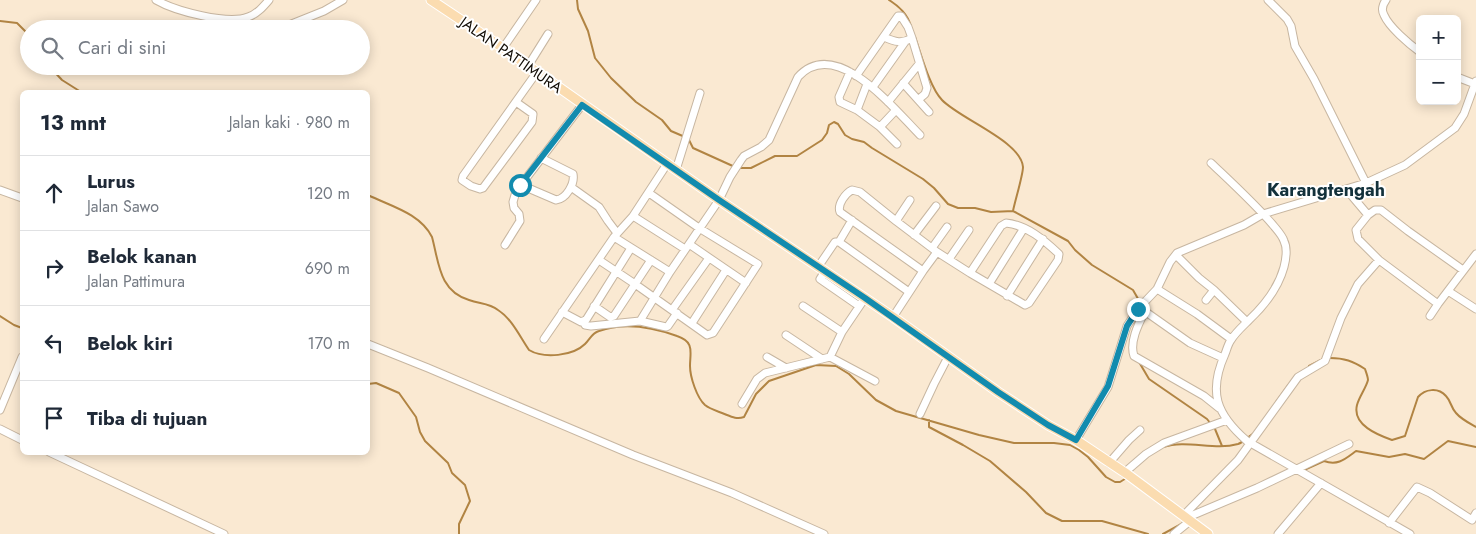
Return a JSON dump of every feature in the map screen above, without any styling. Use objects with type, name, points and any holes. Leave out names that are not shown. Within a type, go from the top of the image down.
[{"type":"main road","name":"JALAN PATTIMURA","points":[[431,0],[504,48],[582,105],[893,317],[1026,411],[1076,440],[1127,475],[1208,534]]},
{"type":"street","points":[[156,0],[172,8],[219,19],[234,20],[247,18],[256,13],[269,0]]},
{"type":"street","points":[[302,20],[324,11],[343,0]]},
{"type":"street","points":[[504,48],[536,0]]},
{"type":"street","points":[[1268,0],[1287,19],[1291,26],[1295,46],[1314,79],[1366,183]]},
{"type":"street","points":[[1386,0],[1383,12],[1394,28],[1416,48]]},
{"type":"street","points":[[897,144],[880,127],[857,110],[839,100],[853,74],[884,37],[895,18],[899,15],[904,19],[912,38],[927,88],[925,94],[919,99]]},
{"type":"street","points":[[528,66],[548,34]]},
{"type":"street","points":[[884,37],[892,41],[905,42]]},
{"type":"street","points":[[857,110],[870,86],[905,42],[912,38]]},
{"type":"street","points":[[640,321],[670,272],[719,200],[740,160],[769,140],[798,77],[803,72],[819,65],[828,64],[853,74],[888,102],[920,136]]},
{"type":"street","points":[[888,102],[919,64]]},
{"type":"street","points":[[516,102],[533,114],[532,122],[483,188],[478,189],[471,186],[462,180],[463,176],[537,72]]},
{"type":"street","points":[[1076,440],[1108,386],[1127,326],[1157,289],[1176,255],[1244,225],[1263,214],[1366,183],[1405,165],[1455,128],[1464,114],[1475,83],[1461,78]]},
{"type":"street","points":[[903,82],[929,112]]},
{"type":"street","points":[[676,170],[700,93]]},
{"type":"street","points":[[504,245],[520,222],[519,214],[512,202],[520,185],[582,105]]},
{"type":"street","points":[[880,127],[896,110]]},
{"type":"street","points":[[520,185],[556,200],[562,199],[572,187],[573,174],[541,158]]},
{"type":"street","points":[[1212,163],[1263,214],[1284,241],[1286,259],[1278,284],[1267,302],[1231,339],[1218,370],[1215,386],[1221,410],[1227,420],[1246,441],[1410,534]]},
{"type":"street","points":[[544,339],[616,235],[634,216],[667,164]]},
{"type":"street","points":[[572,187],[599,207],[616,235],[631,248],[670,272]]},
{"type":"street","points":[[1346,189],[1368,215]]},
{"type":"street","points":[[0,190],[20,197]]},
{"type":"street","points":[[923,270],[840,212],[839,208],[848,193],[852,190],[860,192],[896,222],[935,250],[970,273],[1007,296],[1025,305],[1029,303],[1058,260],[1059,254],[1043,239],[1024,228],[1009,223],[1003,224],[970,273]]},
{"type":"street","points":[[599,260],[707,335],[711,335],[757,266],[757,263],[699,228],[648,193]]},
{"type":"street","points":[[896,222],[910,200]]},
{"type":"street","points":[[914,235],[936,206]]},
{"type":"street","points":[[1438,304],[1379,260],[1356,236],[1356,230],[1368,215],[1376,210],[1381,210],[1463,270]]},
{"type":"street","points":[[634,216],[709,258],[746,283]]},
{"type":"street","points":[[852,220],[838,242],[836,242],[821,269],[820,279],[859,306]]},
{"type":"street","points":[[893,317],[935,250],[947,227]]},
{"type":"street","points":[[989,284],[1024,228]]},
{"type":"street","points":[[949,259],[969,230]]},
{"type":"street","points":[[1007,296],[1043,239]]},
{"type":"street","points":[[838,242],[909,292]]},
{"type":"street","points":[[583,321],[586,320],[631,248]]},
{"type":"street","points":[[1430,316],[1476,254]]},
{"type":"street","points":[[1176,255],[1247,322]]},
{"type":"street","points":[[562,312],[576,320],[583,321],[585,325],[599,326],[640,321],[666,327],[709,258]]},
{"type":"street","points":[[594,306],[612,317],[651,260]]},
{"type":"street","points":[[1174,534],[1238,460],[1246,441],[1298,377],[1326,358],[1341,318],[1358,284],[1379,260]]},
{"type":"street","points":[[692,323],[726,270]]},
{"type":"street","points":[[1157,289],[1197,314],[1231,339]]},
{"type":"street","points":[[1206,300],[1214,290]]},
{"type":"street","points":[[1448,291],[1476,309]]},
{"type":"street","points":[[742,404],[754,384],[761,376],[770,371],[822,360],[830,356],[842,332],[865,298]]},
{"type":"street","points":[[803,306],[842,332]]},
{"type":"street","points":[[1142,308],[1190,343],[1223,358]]},
{"type":"street","points":[[1142,308],[1132,351],[1134,356],[1204,396],[1221,410]]},
{"type":"street","points":[[786,335],[822,360]]},
{"type":"street","points":[[370,345],[633,455],[732,493],[824,534]]},
{"type":"street","points":[[830,356],[875,382]]},
{"type":"street","points":[[767,357],[786,368]]},
{"type":"street","points":[[920,414],[948,357]]},
{"type":"street","points":[[0,410],[20,362]]},
{"type":"street","points":[[1127,475],[1146,454],[1164,443],[1227,420]]},
{"type":"street","points":[[0,429],[20,439]]},
{"type":"street","points":[[1109,463],[1140,430]]},
{"type":"street","points":[[1187,519],[1299,470],[1350,444]]},
{"type":"street","points":[[55,455],[224,534]]},
{"type":"street","points":[[1278,534],[1321,483]]},
{"type":"street","points":[[1389,523],[1417,487],[1430,493],[1472,520],[1476,513]]},
{"type":"waterway","points":[[577,0],[578,9],[588,31],[595,58],[611,78],[636,102],[662,120],[671,131],[685,137]]},
{"type":"waterway","points":[[889,0],[903,11],[911,26]]},
{"type":"waterway","points":[[0,21],[17,23],[20,26]]},
{"type":"waterway","points":[[915,37],[930,79],[942,100],[1001,139],[1020,157],[1023,171],[1013,211],[1068,241],[1092,265],[1133,290],[1141,304]]},
{"type":"waterway","points":[[57,75],[78,90]]},
{"type":"waterway","points":[[739,168],[751,168],[775,156],[797,156],[822,140],[827,133],[829,125],[834,122],[838,124],[845,135],[864,142],[923,179],[948,204],[958,208],[975,208],[991,212],[1013,211]]},
{"type":"waterway","points":[[689,140],[693,148],[735,167]]},
{"type":"waterway","points":[[370,196],[404,211],[420,222],[432,237],[442,275],[452,290],[459,296],[498,310],[512,323],[529,350],[535,353],[542,355],[566,354],[580,348],[597,332],[618,327],[648,328],[683,338],[689,344],[691,376],[694,387],[702,402],[711,409],[738,418],[744,417],[756,394],[769,381],[816,365],[836,366],[849,374],[876,400],[896,411],[1014,443],[1070,445],[1088,457],[1106,477],[1115,482],[1120,482],[1128,477]]},
{"type":"waterway","points":[[0,316],[20,327]]},
{"type":"waterway","points":[[1309,366],[1325,358]]},
{"type":"waterway","points":[[1330,358],[1348,360],[1365,369],[1368,380],[1358,402],[1356,412],[1362,424],[1373,432],[1392,440],[1405,436],[1418,397],[1424,392],[1432,390],[1443,393],[1458,415],[1476,427]]},
{"type":"waterway","points":[[1139,362],[1149,379],[1207,419],[1215,429],[1222,446]]},
{"type":"waterway","points":[[370,384],[376,383],[399,393],[416,417],[420,432],[425,441],[448,463],[452,473],[465,485],[470,501],[459,524],[459,534]]},
{"type":"waterway","points":[[1276,402],[1289,384]]},
{"type":"waterway","points":[[929,420],[929,427],[990,461],[1026,492],[1046,513],[1062,521],[1102,521],[1148,534]]},
{"type":"waterway","points":[[1163,447],[1181,444],[1229,446],[1240,443],[1254,433]]},
{"type":"waterway","points":[[1304,470],[1324,461],[1333,463],[1341,461],[1356,451],[1389,457],[1405,454],[1424,459],[1448,441],[1476,447]]},
{"type":"waterway","points":[[1163,534],[1185,522]]},
{"type":"district","name":"Karangtengah","points":[[1326,190]]},
{"type":"route","points":[[520,185],[582,105],[893,317],[1026,411],[1076,440],[1108,386],[1114,371],[1122,338],[1138,309]]}]
